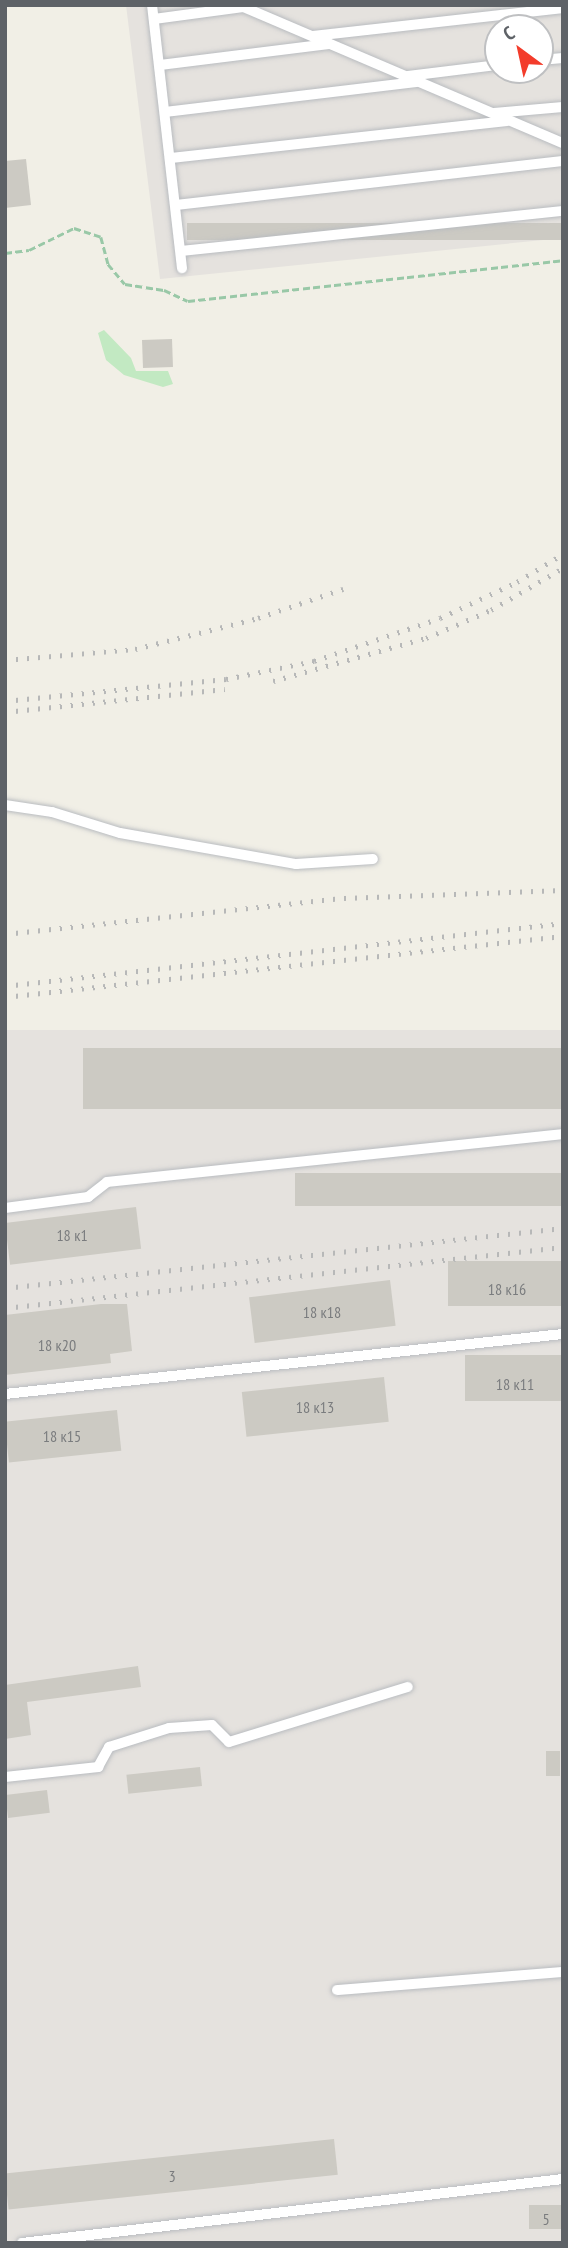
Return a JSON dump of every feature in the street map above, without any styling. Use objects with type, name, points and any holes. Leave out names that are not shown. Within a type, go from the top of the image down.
[{"type":"lane","points":[[152,5],[182,268]]},
{"type":"lane","points":[[154,19],[241,6],[563,143]]},
{"type":"lane","points":[[311,36],[563,8]]},
{"type":"lane","points":[[159,65],[330,44]]},
{"type":"lane","points":[[406,76],[484,67]]},
{"type":"lane","points":[[165,113],[419,82]]},
{"type":"lane","points":[[493,113],[563,107]]},
{"type":"lane","points":[[170,158],[510,121]]},
{"type":"lane","points":[[176,205],[563,161]]},
{"type":"lane","points":[[181,251],[563,211]]},
{"type":"lane","points":[[5,805],[52,812],[120,833],[296,864],[373,859]]},
{"type":"lane","points":[[5,1208],[88,1197],[107,1182],[563,1134]]},
{"type":"lane","points":[[5,1394],[563,1334]]},
{"type":"lane","points":[[5,1777],[98,1767],[109,1746],[169,1728],[212,1725],[229,1742],[408,1686]]},
{"type":"lane","points":[[337,1990],[563,1972]]},
{"type":"lane","points":[[22,2243],[563,2179]]},
{"type":"path","points":[[5,253],[29,250],[74,228],[101,237],[108,264],[125,284],[164,290],[188,301],[563,260]]},
{"type":"shaded area","points":[[126,5],[563,5],[563,238],[160,279]]},
{"type":"shaded area","points":[[5,1030],[563,1030],[563,2243],[5,2243]]},
{"type":"green space","points":[[104,330],[131,358],[136,371],[168,371],[173,384],[163,387],[124,375],[106,360],[98,333]]},
{"type":"building","points":[[26,159],[31,205],[5,208],[5,161]]},
{"type":"building","points":[[187,223],[563,223],[563,240],[187,240]]},
{"type":"building","points":[[172,339],[173,367],[143,368],[142,340]]},
{"type":"building","points":[[83,1048],[563,1048],[563,1109],[83,1109]]},
{"type":"building","points":[[295,1173],[563,1173],[563,1206],[295,1206]]},
{"type":"building","points":[[136,1207],[141,1249],[10,1265],[5,1223]]},
{"type":"building","points":[[448,1261],[563,1261],[563,1306],[448,1306]]},
{"type":"building","points":[[390,1280],[396,1326],[255,1343],[249,1297]]},
{"type":"building","points":[[101,1304],[127,1304],[132,1351],[110,1354],[111,1363],[5,1375],[5,1315]]},
{"type":"building","points":[[465,1355],[563,1355],[563,1401],[465,1401]]},
{"type":"building","points":[[384,1377],[389,1422],[246,1437],[242,1392]]},
{"type":"building","points":[[117,1410],[121,1451],[9,1463],[5,1422]]},
{"type":"building","points":[[138,1666],[141,1687],[27,1702],[31,1735],[5,1739],[5,1685]]},
{"type":"building","points":[[546,1751],[560,1751],[560,1776],[546,1776]]},
{"type":"building","points":[[200,1767],[202,1786],[128,1794],[126,1775]]},
{"type":"building","points":[[47,1790],[50,1813],[8,1818],[5,1795]]},
{"type":"building","points":[[334,2139],[338,2175],[9,2209],[5,2174]]},
{"type":"building","points":[[529,2205],[563,2205],[563,2229],[529,2229]]},
{"type":"railway","points":[[5,701],[226,679],[314,661],[440,618],[517,582],[563,554]]},
{"type":"railway","points":[[273,681],[426,638],[491,610],[563,568]]},
{"type":"railway","points":[[5,660],[135,649],[258,618],[343,589]]},
{"type":"railway","points":[[5,712],[225,689]]},
{"type":"railway","points":[[5,934],[344,898],[563,890]]},
{"type":"railway","points":[[5,986],[563,923]]},
{"type":"railway","points":[[5,997],[563,936]]},
{"type":"railway","points":[[5,1288],[563,1228]]},
{"type":"railway","points":[[5,1308],[563,1247]]}]
